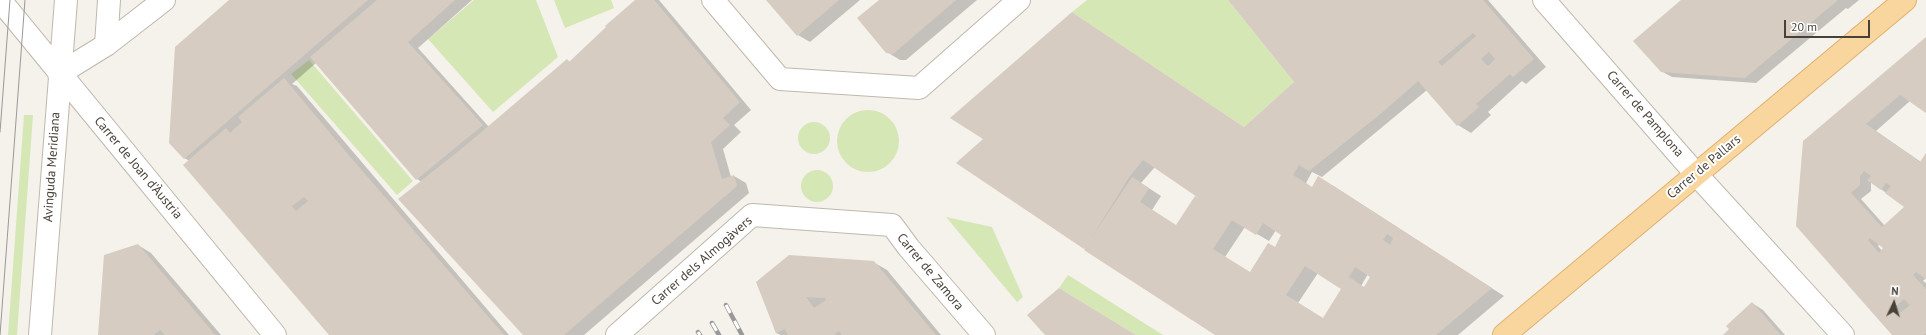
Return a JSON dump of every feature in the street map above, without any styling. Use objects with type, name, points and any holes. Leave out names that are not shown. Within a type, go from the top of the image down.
[{"type":"main road","name":"Carrer de Pallars","points":[[1504,335],[1905,0]]},
{"type":"street","name":"Carrer de Joan d'Àustria","points":[[0,0],[41,49],[59,74],[275,335]]},
{"type":"street","name":"Avinguda Meridiana","points":[[40,335],[59,74],[66,0]]},
{"type":"street","points":[[106,45],[109,0]]},
{"type":"street","points":[[59,74],[106,45],[164,0]]},
{"type":"street","points":[[713,0],[780,79],[918,88],[1019,0]]},
{"type":"street","name":"Carrer de Pamplona","points":[[1544,0],[1696,174],[1843,335]]},
{"type":"street","name":"Carrer dels Almogàvers","points":[[617,335],[752,215],[822,220]]},
{"type":"street","name":"Carrer de Zamora","points":[[822,220],[892,225],[908,248],[984,335]]},
{"type":"green space","points":[[474,0],[536,0],[558,57],[493,112],[428,39]]},
{"type":"green space","points":[[554,0],[611,0],[614,8],[565,28]]},
{"type":"green space","points":[[1087,0],[1228,0],[1294,82],[1244,127],[1072,12]]},
{"type":"green space","points":[[309,60],[413,181],[397,195],[291,74]]},
{"type":"green space","points":[[868,110],[880,112],[890,119],[897,129],[899,141],[897,153],[890,163],[880,170],[868,172],[856,170],[846,163],[839,153],[837,141],[839,129],[846,119],[856,112]]},
{"type":"green space","points":[[24,115],[33,115],[17,335],[8,335]]},
{"type":"green space","points":[[811,122],[817,122],[826,126],[830,138],[826,150],[817,154],[811,154],[802,150],[798,141],[798,135],[802,126]]},
{"type":"green space","points":[[814,170],[820,170],[829,174],[833,186],[829,198],[820,202],[814,202],[805,198],[801,189],[801,183],[805,174]]},
{"type":"green space","points":[[946,217],[992,227],[1023,297],[1017,302]]},
{"type":"green space","points":[[1068,275],[1163,335],[1136,335],[1059,288]]},
{"type":"building","points":[[229,0],[368,0],[184,159],[169,143],[175,47]]},
{"type":"building","points":[[377,0],[455,0],[408,42],[483,125],[416,180],[310,57]]},
{"type":"building","points":[[635,0],[654,0],[740,102],[723,118],[730,125],[711,142],[722,179],[734,175],[737,186],[564,335],[523,335],[398,199],[465,146],[567,59],[569,62],[606,27],[605,26]]},
{"type":"building","points":[[766,0],[839,0],[797,36]]},
{"type":"building","points":[[879,0],[956,0],[893,54],[886,53],[857,18]]},
{"type":"building","points":[[1228,0],[1483,0],[1534,59],[1513,77],[1510,74],[1476,104],[1479,107],[1457,126],[1418,81],[1384,111],[1309,171],[1299,165],[1293,175],[1312,187],[1318,176],[1492,288],[1436,335],[1215,335],[1084,250],[1087,245],[1084,249],[956,163],[983,139],[950,118],[1072,12],[1244,127],[1294,82]],"holes":[[[1473,33],[1476,36],[1442,66],[1438,62]],[[1489,52],[1495,59],[1488,66],[1481,59]],[[1143,160],[1200,199],[1195,196],[1176,225],[1140,202],[1149,188],[1132,177],[1090,240],[1130,176]],[[1232,220],[1256,235],[1263,223],[1281,235],[1275,247],[1268,243],[1250,272],[1213,249]],[[1387,234],[1393,238],[1390,245],[1383,240]],[[1305,266],[1341,289],[1323,318],[1286,295]],[[1355,267],[1370,277],[1364,287],[1349,277]]]},
{"type":"building","points":[[1681,0],[1838,0],[1745,78],[1661,72],[1633,41]]},
{"type":"building","points":[[1926,37],[1926,113],[1900,95],[1866,124],[1920,162],[1926,153],[1926,279],[1916,272],[1913,275],[1926,289],[1926,333],[1924,335],[1892,335],[1796,226],[1803,141]],"holes":[[[1864,171],[1871,176],[1867,180],[1881,190],[1886,183],[1891,186],[1885,193],[1904,207],[1882,227],[1851,193],[1860,185],[1860,176]],[[1870,238],[1883,248],[1879,253],[1868,240]],[[1904,299],[1910,305],[1900,313],[1895,307]]]},
{"type":"building","points":[[284,78],[504,335],[329,335],[183,165],[226,128],[230,133],[242,122],[238,117]],"holes":[[[304,197],[308,201],[296,211],[292,206]]]},
{"type":"building","points":[[138,244],[215,335],[165,335],[160,330],[154,335],[98,335],[104,255]]},
{"type":"building","points":[[789,255],[874,261],[936,335],[842,335],[839,331],[834,335],[788,335],[785,329],[776,333],[756,282]],"holes":[[[806,297],[825,298],[826,300],[814,308]]]},
{"type":"building","points":[[1059,288],[1136,335],[1045,335],[1027,315]]},
{"type":"building","points":[[1752,302],[1781,335],[1723,335],[1729,329],[1726,326]]},
{"type":"tram line","points":[[0,132],[10,0]]},
{"type":"tram line","points":[[0,335],[25,0]]},
{"type":"railway","points":[[726,305],[742,335]]},
{"type":"railway","points":[[712,323],[719,335]]}]
